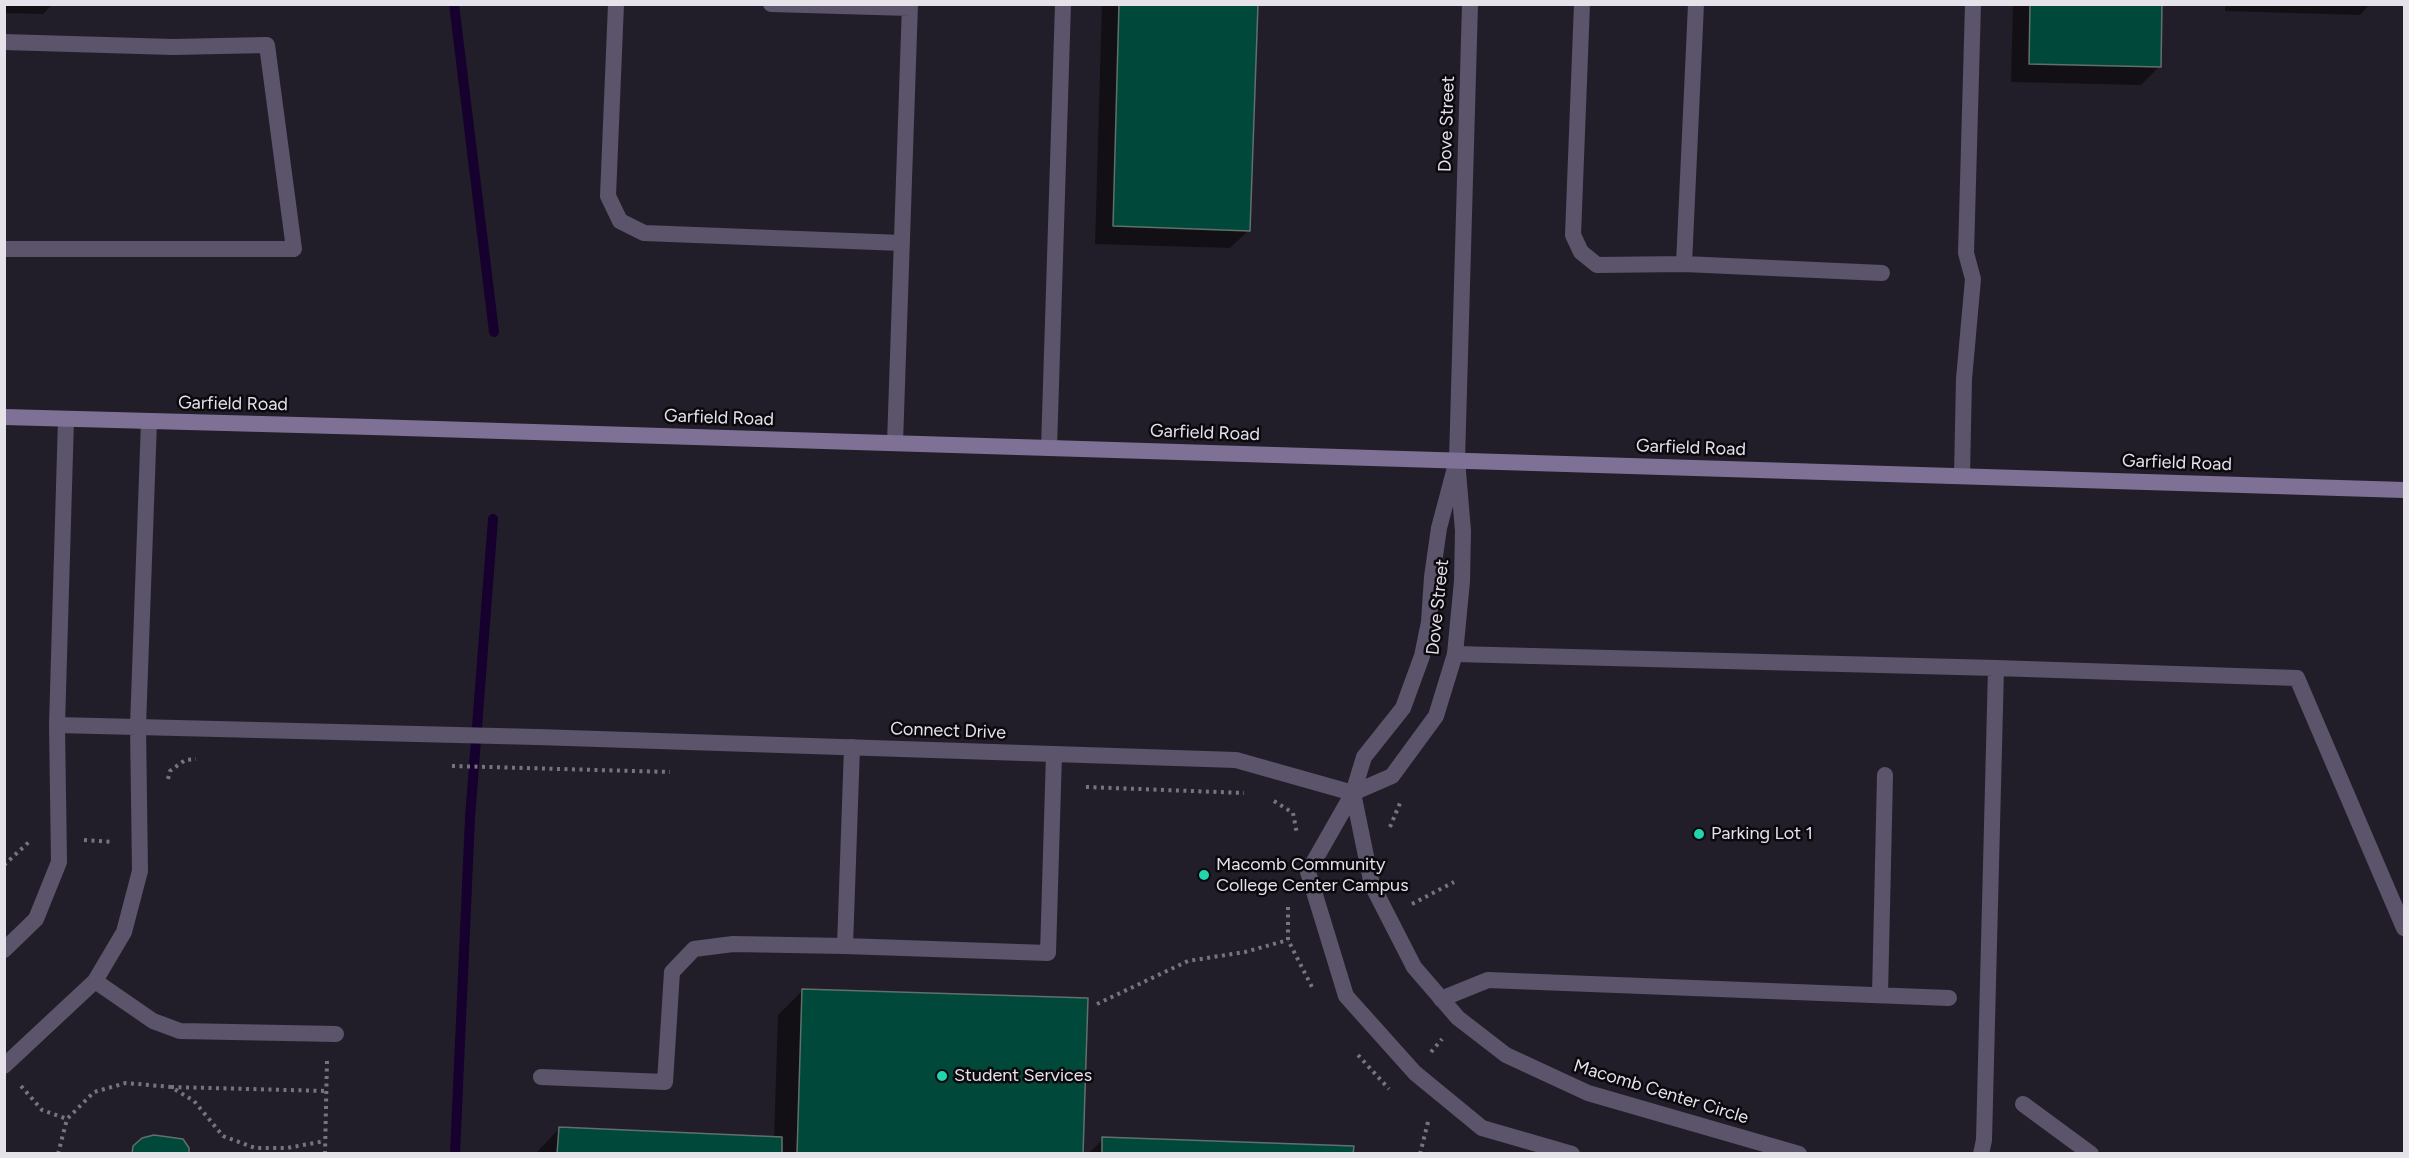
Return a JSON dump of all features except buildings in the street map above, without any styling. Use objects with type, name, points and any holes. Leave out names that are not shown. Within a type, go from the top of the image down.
[{"type":"main road","name":"Garfield Road","points":[[4,417],[2404,490]]},
{"type":"street","points":[[616,4],[608,196],[620,221],[644,233],[902,243]]},
{"type":"street","points":[[771,4],[910,6],[895,443]]},
{"type":"street","points":[[1049,448],[1063,4]]},
{"type":"street","name":"Dove Street","points":[[1353,793],[1392,776],[1436,716],[1455,654],[1462,581],[1463,531],[1457,460],[1470,4]]},
{"type":"street","points":[[1582,4],[1574,236],[1581,252],[1598,265],[1684,264],[1882,273]]},
{"type":"street","points":[[1684,264],[1696,4]]},
{"type":"street","points":[[1962,476],[1964,379],[1972,279],[1966,253],[1973,4]]},
{"type":"street","points":[[4,42],[173,47],[267,45],[294,249],[4,249]]},
{"type":"street","points":[[4,950],[36,919],[59,862],[57,724],[66,419]]},
{"type":"street","points":[[7,1064],[95,981],[124,932],[140,871],[138,726],[149,421]]},
{"type":"street","name":"Dove Street","points":[[1353,793],[1364,757],[1403,708],[1422,656],[1429,622],[1439,528],[1457,460]]},
{"type":"street","points":[[1455,654],[2297,678],[2404,928]]},
{"type":"street","points":[[1981,1154],[1996,668]]},
{"type":"street","name":"Connect Drive","points":[[57,724],[416,733],[1236,760],[1353,793]]},
{"type":"street","points":[[845,946],[852,747]]},
{"type":"street","points":[[541,1077],[664,1082],[672,972],[694,949],[734,944],[1048,953],[1054,754]]},
{"type":"street","points":[[1880,995],[1885,775]]},
{"type":"street","points":[[1353,793],[1308,872],[1346,996],[1415,1073],[1482,1128],[1572,1154]]},
{"type":"street","name":"Macomb Center Circle","points":[[1353,793],[1372,885],[1414,967],[1458,1018],[1506,1055],[1588,1093],[1799,1154]]},
{"type":"street","points":[[1441,999],[1488,980],[1949,998]]},
{"type":"street","points":[[95,981],[153,1021],[180,1031],[336,1034]]},
{"type":"street","points":[[2024,1104],[2091,1154]]},
{"type":"path","points":[[164,789],[170,771],[185,760],[202,758]]},
{"type":"path","points":[[447,765],[536,768]]},
{"type":"path","points":[[1097,1004],[1188,962],[1245,952],[1288,940]]},
{"type":"path","points":[[325,1154],[328,1053]]},
{"type":"path","points":[[7,1064],[20,1085],[42,1110],[67,1119]]},
{"type":"path","points":[[12,1092],[29,1077]]},
{"type":"path","points":[[58,1154],[67,1119],[94,1092],[126,1083],[171,1087],[327,1091]]},
{"type":"path","points":[[171,1087],[194,1101],[223,1136],[255,1148],[287,1148],[326,1141]]},
{"type":"path","points":[[1419,1154],[1428,1122]]},
{"type":"waterway","points":[[454,4],[494,332]]},
{"type":"waterway","points":[[455,1154],[470,818],[493,519]]},
{"type":"place","name":"Parking Lot 1","points":[[1699,834]]},
{"type":"place","name":"Macomb Community College Center Campus","points":[[1204,875]]},
{"type":"place","name":"Student Services","points":[[942,1076]]}]
